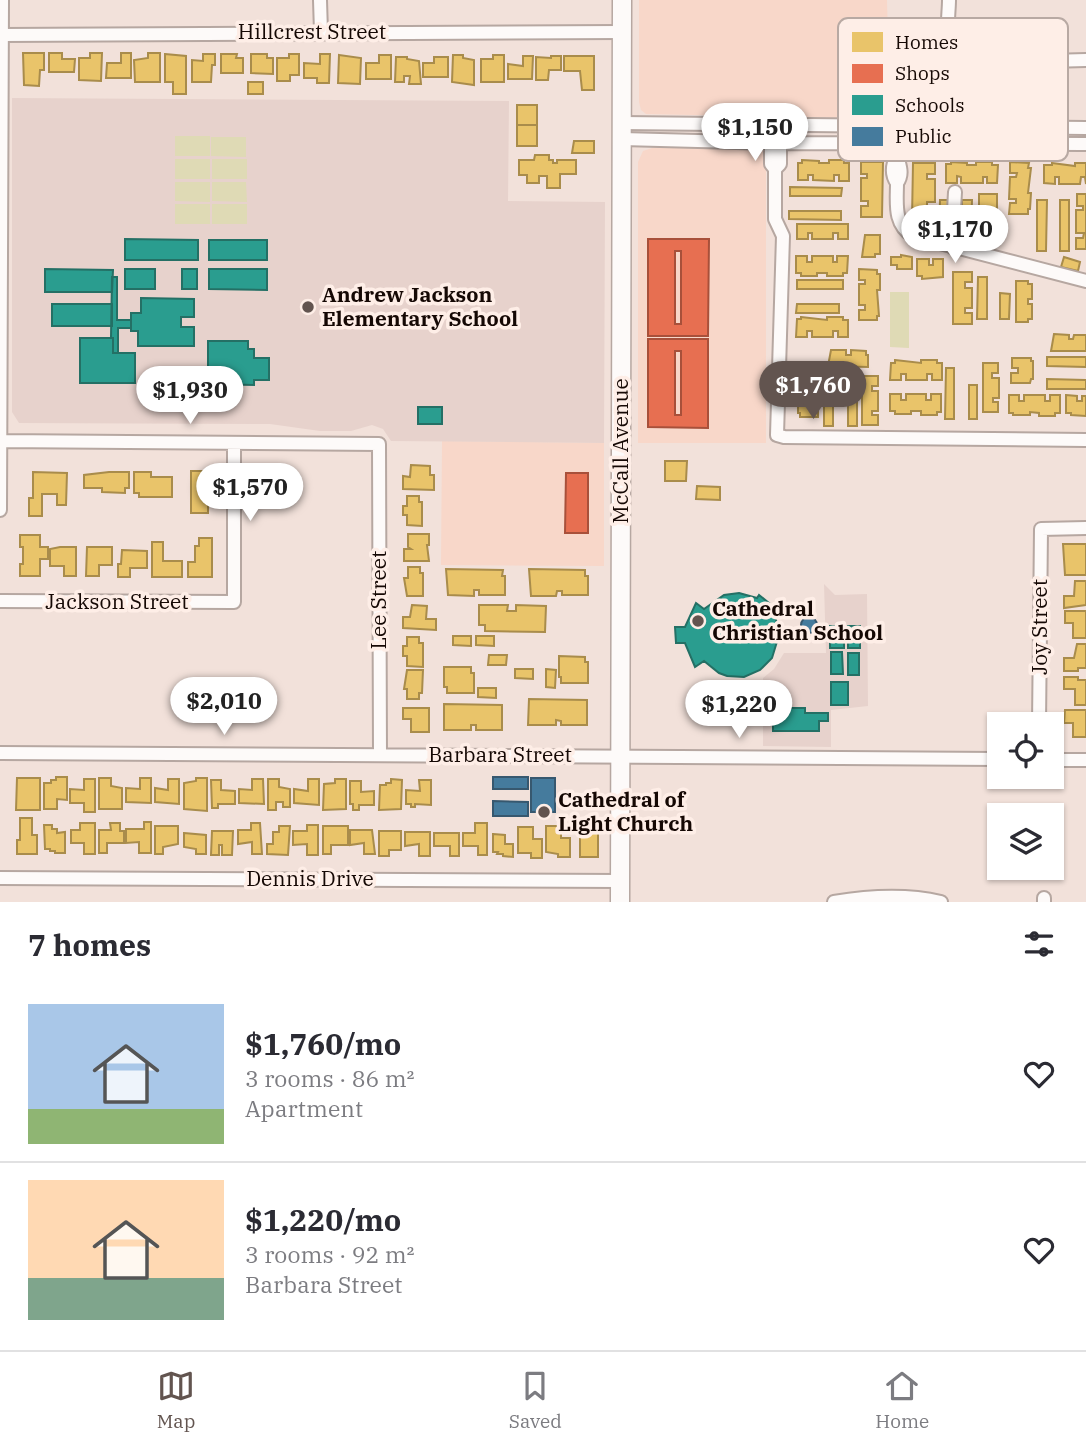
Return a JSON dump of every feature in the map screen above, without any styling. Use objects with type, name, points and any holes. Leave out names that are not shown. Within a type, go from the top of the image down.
[{"type":"main road","name":"McCall Avenue","points":[[620,902],[622,0]]},
{"type":"street","points":[[0,510],[2,0]]},
{"type":"street","points":[[320,0],[321,32]]},
{"type":"street","points":[[949,0],[949,18]]},
{"type":"street","name":"Hillcrest Street","points":[[2,35],[622,32]]},
{"type":"street","points":[[1068,60],[1086,60]]},
{"type":"street","points":[[775,125],[771,164],[775,169],[775,219],[783,236],[777,435],[784,438],[1086,440]]},
{"type":"street","points":[[622,131],[775,125],[838,126]]},
{"type":"street","points":[[1068,128],[1086,128]]},
{"type":"street","points":[[622,131],[775,143],[838,143]]},
{"type":"street","points":[[1068,144],[1086,144]]},
{"type":"street","points":[[894,161],[897,213],[901,226],[913,236],[1086,281]]},
{"type":"street","points":[[952,247],[955,192]]},
{"type":"street","points":[[0,441],[234,443]]},
{"type":"street","name":"Lee Street","points":[[234,443],[379,444],[380,755]]},
{"type":"street","name":"Jackson Street","points":[[0,601],[234,602],[234,443]]},
{"type":"street","name":"Joy Street","points":[[1039,712],[1041,529],[1086,528]]},
{"type":"street","name":"Barbara Street","points":[[0,753],[987,759]]},
{"type":"street","points":[[1064,760],[1086,760]]},
{"type":"street","name":"Dennis Drive","points":[[0,878],[620,881]]},
{"type":"street","points":[[834,902],[874,897],[918,897],[941,902]]},
{"type":"shaded area","points":[[639,0],[887,0],[887,18],[838,18],[838,118],[646,114],[641,110]]},
{"type":"shaded area","name":"Andrew Jackson Elementary School","points":[[12,98],[509,101],[508,201],[605,202],[604,443],[391,441],[383,429],[372,425],[351,431],[320,431],[270,424],[19,423],[12,412]]},
{"type":"shaded area","points":[[175,136],[210,136],[210,156],[175,156]]},
{"type":"shaded area","points":[[211,137],[246,137],[246,157],[211,156]]},
{"type":"shaded area","points":[[655,147],[766,148],[766,443],[638,443],[638,162],[643,151]]},
{"type":"shaded area","points":[[175,159],[210,159],[210,179],[175,179]]},
{"type":"shaded area","points":[[212,159],[247,159],[247,179],[212,179]]},
{"type":"shaded area","points":[[175,182],[210,182],[210,202],[175,201]]},
{"type":"shaded area","points":[[212,182],[246,182],[247,202],[212,201]]},
{"type":"shaded area","points":[[175,204],[210,204],[210,224],[175,224]]},
{"type":"shaded area","points":[[212,204],[247,204],[247,224],[212,224]]},
{"type":"shaded area","points":[[890,292],[909,292],[909,348],[890,347]]},
{"type":"shaded area","points":[[442,441],[604,443],[604,566],[441,565]]},
{"type":"shaded area","points":[[824,584],[835,595],[867,594],[868,706],[831,710],[831,747],[763,746],[763,678],[774,669],[784,653],[826,653]]},
{"type":"building: Homes","points":[[23,53],[44,53],[44,70],[40,70],[39,86],[24,85]]},
{"type":"building: Homes","points":[[49,53],[62,53],[62,59],[75,59],[74,72],[49,72]]},
{"type":"building: Homes","points":[[90,53],[102,53],[101,81],[79,80],[79,58],[90,58]]},
{"type":"building: Homes","points":[[121,53],[131,53],[131,78],[106,78],[107,63],[121,63]]},
{"type":"building: Homes","points":[[148,53],[160,53],[160,82],[135,82],[134,60],[148,58]]},
{"type":"building: Homes","points":[[165,54],[186,56],[186,94],[173,94],[173,82],[165,82]]},
{"type":"building: Homes","points":[[203,54],[215,54],[211,82],[192,82],[192,60],[203,61]]},
{"type":"building: Homes","points":[[221,54],[237,54],[236,58],[243,58],[243,73],[221,73]]},
{"type":"building: Homes","points":[[251,54],[267,54],[267,58],[273,58],[273,74],[251,73]]},
{"type":"building: Homes","points":[[289,54],[299,54],[299,75],[290,75],[290,81],[277,81],[277,58],[289,58]]},
{"type":"building: Homes","points":[[320,54],[330,54],[329,83],[317,83],[317,78],[304,78],[304,63],[320,64]]},
{"type":"building: Homes","points":[[339,55],[361,58],[360,84],[338,83]]},
{"type":"building: Homes","points":[[379,55],[391,55],[391,79],[366,79],[366,63],[379,63]]},
{"type":"building: Homes","points":[[453,55],[463,55],[463,58],[474,60],[474,85],[452,82]]},
{"type":"building: Homes","points":[[493,55],[504,55],[504,82],[481,82],[481,59],[493,59]]},
{"type":"building: Homes","points":[[523,56],[533,56],[532,79],[508,79],[508,64],[523,66]]},
{"type":"building: Homes","points":[[561,56],[561,70],[549,70],[548,80],[536,80],[536,57]]},
{"type":"building: Homes","points":[[564,56],[594,56],[594,90],[582,90],[580,71],[564,71]]},
{"type":"building: Homes","points":[[396,57],[419,61],[421,84],[409,84],[410,76],[404,76],[404,82],[395,82]]},
{"type":"building: Homes","points":[[434,57],[448,57],[448,77],[423,77],[423,63],[434,63]]},
{"type":"building: Homes","points":[[248,82],[263,82],[263,94],[248,94]]},
{"type":"building: Homes","points":[[517,105],[537,105],[537,125],[517,125]]},
{"type":"building: Homes","points":[[517,125],[537,125],[537,146],[517,146]]},
{"type":"building: Homes","points":[[574,141],[594,141],[594,153],[572,153]]},
{"type":"building: Homes","points":[[535,155],[549,155],[549,160],[553,160],[553,163],[557,163],[557,160],[576,160],[576,174],[560,174],[560,188],[547,188],[547,176],[539,176],[539,183],[527,183],[527,175],[519,175],[519,160],[534,160]]},
{"type":"building: Homes","points":[[802,160],[819,163],[829,163],[829,160],[844,161],[849,163],[849,181],[839,181],[839,175],[834,175],[834,181],[813,180],[813,175],[808,175],[808,180],[798,180],[798,163],[802,163]]},
{"type":"building: Homes","points":[[861,162],[883,162],[882,217],[861,217],[861,206],[868,206],[868,201],[861,201],[861,178],[867,178],[867,174],[861,174]]},
{"type":"building: Homes","points":[[951,162],[976,165],[976,162],[992,162],[992,165],[998,165],[997,183],[987,183],[987,177],[983,177],[983,183],[961,183],[961,177],[957,176],[957,183],[946,183],[946,164]]},
{"type":"building: Homes","points":[[1010,162],[1029,163],[1028,168],[1031,168],[1028,214],[1009,214],[1010,203],[1016,203],[1016,199],[1009,199],[1010,177],[1016,177],[1017,173],[1010,173]]},
{"type":"building: Homes","points":[[913,163],[935,163],[935,174],[927,174],[927,179],[935,179],[935,202],[927,202],[927,206],[934,206],[934,219],[912,219]]},
{"type":"building: Homes","points":[[1052,163],[1075,166],[1075,163],[1086,163],[1086,184],[1085,177],[1081,177],[1080,184],[1059,184],[1059,177],[1055,177],[1055,184],[1044,183],[1044,165]]},
{"type":"building: Homes","points":[[790,187],[842,188],[841,196],[790,196]]},
{"type":"building: Homes","points":[[979,194],[997,194],[997,220],[979,219]]},
{"type":"building: Homes","points":[[1077,194],[1086,194],[1086,249],[1076,249],[1076,238],[1083,238],[1084,233],[1076,233],[1076,210],[1083,210],[1083,206],[1077,206]]},
{"type":"building: Homes","points":[[940,200],[949,200],[949,234],[939,234]]},
{"type":"building: Homes","points":[[962,200],[972,200],[971,235],[962,235]]},
{"type":"building: Homes","points":[[1037,200],[1047,200],[1046,251],[1037,251]]},
{"type":"building: Homes","points":[[1060,200],[1069,200],[1069,251],[1060,251]]},
{"type":"building: Homes","points":[[789,211],[841,211],[841,220],[789,219]]},
{"type":"building: Homes","points":[[797,224],[848,224],[848,239],[838,239],[838,233],[833,233],[833,239],[812,239],[812,233],[808,233],[808,239],[797,239]]},
{"type":"building: Homes","points":[[865,235],[880,235],[880,254],[875,254],[875,257],[862,257]]},
{"type":"building: Homes","points":[[974,235],[991,239],[988,248],[972,244]]},
{"type":"building: Homes","points":[[796,256],[807,256],[807,262],[812,262],[812,256],[833,256],[833,262],[837,262],[837,256],[848,256],[847,273],[843,273],[843,276],[817,273],[817,276],[801,276],[801,273],[796,273]]},
{"type":"building: Homes","points":[[891,257],[912,257],[912,269],[897,269],[897,265],[891,265]]},
{"type":"building: Homes","points":[[1064,257],[1080,262],[1078,271],[1061,267]]},
{"type":"building: Homes","points":[[917,259],[929,259],[929,265],[933,265],[933,259],[943,259],[943,277],[922,279],[922,276],[917,276]]},
{"type":"building: Homes","points":[[859,269],[877,270],[877,274],[880,274],[877,320],[859,320],[859,310],[865,310],[865,305],[859,305],[859,284],[865,284],[865,280],[859,280]]},
{"type":"building: Homes","points":[[953,272],[972,272],[972,282],[965,282],[965,288],[972,288],[972,308],[965,308],[965,313],[972,313],[972,324],[953,324]]},
{"type":"building: Homes","points":[[978,277],[987,277],[987,319],[977,319]]},
{"type":"building: Homes","points":[[797,280],[843,280],[843,289],[797,289]]},
{"type":"building: Homes","points":[[1016,281],[1028,281],[1028,284],[1032,284],[1032,299],[1028,299],[1028,304],[1032,304],[1032,319],[1028,319],[1028,322],[1016,322]]},
{"type":"building: Homes","points":[[1000,293],[1010,294],[1009,319],[1000,319]]},
{"type":"building: Homes","points":[[797,304],[839,304],[839,313],[796,313]]},
{"type":"building: Homes","points":[[801,317],[827,320],[827,317],[843,317],[843,320],[848,320],[848,337],[838,337],[838,331],[833,331],[833,337],[812,337],[812,331],[807,331],[807,337],[796,337],[797,319]]},
{"type":"building: Homes","points":[[1054,334],[1069,335],[1069,339],[1073,339],[1074,335],[1086,335],[1086,351],[1051,351]]},
{"type":"building: Homes","points":[[831,350],[846,350],[846,355],[851,355],[851,350],[866,351],[868,367],[828,366]]},
{"type":"building: Homes","points":[[1047,357],[1086,357],[1086,367],[1047,366]]},
{"type":"building: Homes","points":[[1012,358],[1031,358],[1033,379],[1030,383],[1011,383],[1011,373],[1018,373],[1018,368],[1012,368]]},
{"type":"building: Homes","points":[[895,360],[921,363],[921,360],[937,360],[937,363],[942,363],[942,380],[932,380],[932,374],[927,374],[927,380],[906,380],[906,374],[901,374],[901,380],[890,380],[891,363],[895,363]]},
{"type":"building: Homes","points":[[983,363],[998,363],[998,373],[992,373],[992,378],[999,378],[999,398],[993,398],[993,402],[998,402],[998,412],[983,412]]},
{"type":"building: Homes","points":[[801,366],[818,366],[818,376],[812,376],[812,381],[818,381],[818,402],[812,402],[812,407],[818,407],[818,417],[800,417],[798,413],[801,387],[798,387],[798,371],[801,371]]},
{"type":"building: Homes","points":[[783,368],[792,368],[792,402],[783,402]]},
{"type":"building: Homes","points":[[946,368],[954,368],[954,419],[945,419]]},
{"type":"building: Homes","points":[[862,376],[878,376],[878,386],[872,386],[872,391],[878,391],[878,411],[872,411],[872,415],[878,415],[878,425],[862,425]]},
{"type":"building: Homes","points":[[1047,379],[1086,380],[1086,389],[1047,389]]},
{"type":"building: Homes","points":[[824,384],[833,384],[833,426],[824,426]]},
{"type":"building: Homes","points":[[848,384],[857,384],[857,426],[848,426]]},
{"type":"building: Homes","points":[[969,385],[977,385],[977,419],[969,419]]},
{"type":"building: Homes","points":[[890,394],[901,394],[901,400],[906,400],[906,394],[926,394],[926,400],[931,400],[931,394],[941,394],[941,412],[937,412],[937,415],[921,415],[921,411],[895,414],[895,411],[890,411]]},
{"type":"building: Homes","points":[[1009,395],[1019,395],[1019,401],[1024,401],[1024,395],[1045,395],[1045,401],[1050,401],[1050,395],[1060,395],[1060,413],[1055,413],[1055,416],[1039,416],[1039,413],[1030,412],[1030,415],[1013,415],[1009,413]]},
{"type":"building: Homes","points":[[1066,395],[1077,396],[1077,401],[1082,401],[1082,396],[1086,396],[1086,416],[1066,413]]},
{"type":"building: Homes","points":[[665,461],[687,461],[686,481],[665,481]]},
{"type":"building: Homes","points":[[411,465],[430,466],[430,475],[434,475],[434,490],[403,489],[403,476],[410,477]]},
{"type":"building: Homes","points":[[191,471],[214,471],[208,513],[191,513]]},
{"type":"building: Homes","points":[[33,472],[67,473],[66,505],[57,505],[57,494],[42,494],[42,516],[29,516],[29,498],[33,498]]},
{"type":"building: Homes","points":[[129,472],[129,488],[125,488],[125,493],[102,492],[102,488],[84,488],[84,475]]},
{"type":"building: Homes","points":[[134,472],[151,472],[151,477],[172,477],[172,497],[139,497],[139,493],[134,493]]},
{"type":"building: Homes","points":[[697,486],[720,487],[720,500],[696,499]]},
{"type":"building: Homes","points":[[407,496],[419,496],[419,502],[422,502],[422,526],[407,525],[403,506],[407,506]]},
{"type":"building: Homes","points":[[408,534],[429,534],[429,561],[404,561],[404,549],[411,549],[408,547]]},
{"type":"building: Homes","points":[[20,535],[40,535],[40,547],[48,547],[48,559],[40,559],[40,576],[20,576],[23,547],[20,547]]},
{"type":"building: Homes","points":[[199,538],[212,538],[212,577],[188,577],[188,562],[195,562],[195,546],[199,546]]},
{"type":"building: Homes","points":[[152,542],[163,542],[163,561],[182,561],[182,577],[152,577]]},
{"type":"building: Homes","points":[[1063,544],[1086,544],[1086,575],[1065,575]]},
{"type":"building: Homes","points":[[76,547],[76,576],[64,576],[64,566],[50,566],[50,549]]},
{"type":"building: Homes","points":[[87,547],[112,547],[112,565],[99,565],[99,576],[86,576]]},
{"type":"building: Homes","points":[[122,550],[147,551],[147,568],[130,568],[130,577],[118,577]]},
{"type":"building: Homes","points":[[408,567],[420,567],[420,573],[423,573],[423,596],[407,596],[404,578],[408,578]]},
{"type":"building: Homes","points":[[446,569],[503,570],[505,595],[479,595],[479,590],[474,590],[474,596],[448,595]]},
{"type":"building: Homes","points":[[529,569],[585,570],[585,576],[588,576],[588,595],[562,595],[562,591],[557,591],[556,596],[531,596]]},
{"type":"building: Homes","points":[[1075,581],[1086,581],[1086,605],[1064,608],[1064,596],[1074,596]]},
{"type":"building: Homes","points":[[412,605],[427,606],[426,619],[436,619],[436,630],[403,628],[403,617],[410,617]]},
{"type":"building: Homes","points":[[479,605],[508,605],[507,611],[516,611],[516,605],[546,606],[545,632],[485,631],[485,625],[479,625]]},
{"type":"building: Homes","points":[[1065,611],[1086,611],[1086,638],[1073,638],[1073,623],[1065,623]]},
{"type":"building: Homes","points":[[453,636],[471,636],[471,646],[453,645]]},
{"type":"building: Homes","points":[[476,636],[494,636],[494,646],[476,645]]},
{"type":"building: Homes","points":[[407,637],[419,637],[419,643],[423,643],[423,667],[407,666],[403,646],[407,646]]},
{"type":"building: Homes","points":[[1077,644],[1086,644],[1086,668],[1064,671],[1064,658],[1074,658]]},
{"type":"building: Homes","points":[[489,655],[507,655],[506,665],[488,665]]},
{"type":"building: Homes","points":[[559,656],[585,657],[585,662],[588,662],[588,683],[561,683]]},
{"type":"building: Homes","points":[[444,667],[471,667],[471,673],[474,673],[474,693],[447,693],[447,687],[444,687]]},
{"type":"building: Homes","points":[[515,669],[533,669],[533,679],[515,678]]},
{"type":"building: Homes","points":[[546,669],[556,670],[555,688],[546,687]]},
{"type":"building: Homes","points":[[407,670],[423,670],[422,693],[419,693],[419,699],[407,699],[407,689],[404,689]]},
{"type":"building: Homes","points":[[1064,677],[1086,680],[1086,705],[1075,705],[1075,689],[1064,689]]},
{"type":"building: Homes","points":[[478,688],[496,688],[496,698],[478,697]]},
{"type":"building: Homes","points":[[529,699],[587,700],[587,725],[561,725],[561,721],[556,720],[556,725],[528,725]]},
{"type":"building: Homes","points":[[444,704],[502,705],[502,730],[476,730],[476,725],[471,725],[471,730],[444,730]]},
{"type":"building: Homes","points":[[403,708],[429,708],[429,732],[411,732],[411,719],[403,719]]},
{"type":"building: Homes","points":[[1065,710],[1086,710],[1086,737],[1073,737],[1073,723],[1064,723]]},
{"type":"building: Homes","points":[[56,777],[67,777],[67,800],[57,799],[57,809],[44,809],[44,783],[51,783]]},
{"type":"building: Homes","points":[[17,778],[40,778],[40,810],[16,810]]},
{"type":"building: Homes","points":[[99,778],[111,778],[111,786],[122,788],[122,809],[99,809]]},
{"type":"building: Homes","points":[[140,778],[151,778],[151,803],[126,802],[126,788],[140,789]]},
{"type":"building: Homes","points":[[196,778],[207,778],[207,811],[184,809],[184,783],[196,781]]},
{"type":"building: Homes","points":[[84,779],[95,779],[95,812],[84,812],[84,803],[70,803],[70,789],[84,790]]},
{"type":"building: Homes","points":[[168,779],[179,779],[179,804],[155,802],[155,788],[168,790]]},
{"type":"building: Homes","points":[[252,779],[263,779],[264,804],[239,803],[239,789],[252,790]]},
{"type":"building: Homes","points":[[268,779],[279,779],[279,787],[290,789],[290,807],[283,807],[283,802],[276,802],[276,810],[268,810]]},
{"type":"building: Homes","points":[[308,779],[319,779],[319,805],[294,803],[294,789],[308,791]]},
{"type":"building: Homes","points":[[335,779],[346,779],[346,809],[323,810],[324,784],[335,783]]},
{"type":"building: Homes","points":[[391,779],[402,780],[401,809],[379,810],[380,785],[391,783]]},
{"type":"building: Homes","points":[[211,780],[221,780],[221,790],[235,791],[235,804],[218,804],[218,808],[212,808]]},
{"type":"building: Homes","points":[[419,780],[431,780],[431,805],[415,804],[415,807],[411,807],[411,804],[406,804],[406,790],[420,791]]},
{"type":"building: Homes","points":[[350,781],[361,781],[361,792],[374,791],[374,805],[359,805],[359,810],[353,810],[353,804],[350,804]]},
{"type":"building: Homes","points":[[20,818],[32,818],[32,835],[37,835],[37,854],[17,854]]},
{"type":"building: Homes","points":[[144,822],[151,822],[151,853],[139,853],[139,842],[126,843],[126,829],[144,829]]},
{"type":"building: Homes","points":[[80,823],[95,823],[95,854],[84,854],[84,843],[71,843],[71,830],[80,830]]},
{"type":"building: Homes","points":[[110,823],[120,823],[120,831],[124,831],[124,843],[107,843],[107,853],[99,853],[99,830],[111,830]]},
{"type":"building: Homes","points":[[251,823],[260,823],[262,854],[252,854],[252,842],[238,844],[238,830],[251,830]]},
{"type":"building: Homes","points":[[475,823],[487,823],[487,855],[478,855],[478,846],[463,846],[463,833],[475,833]]},
{"type":"building: Homes","points":[[580,823],[598,823],[598,857],[580,857]]},
{"type":"building: Homes","points":[[44,825],[52,825],[52,829],[57,829],[57,833],[65,832],[65,853],[45,849]]},
{"type":"building: Homes","points":[[307,825],[318,825],[318,855],[307,855],[307,844],[293,845],[293,831],[307,831]]},
{"type":"building: Homes","points":[[155,826],[178,826],[178,844],[163,847],[163,854],[155,854]]},
{"type":"building: Homes","points":[[279,826],[290,826],[288,855],[267,854],[267,844],[273,844],[273,832],[279,832]]},
{"type":"building: Homes","points":[[323,826],[348,826],[348,845],[331,845],[331,854],[323,854]]},
{"type":"building: Homes","points":[[546,826],[561,826],[561,838],[570,838],[570,857],[558,857],[558,854],[546,852]]},
{"type":"building: Homes","points":[[518,827],[533,827],[533,839],[542,839],[542,858],[531,858],[531,853],[518,853]]},
{"type":"building: Homes","points":[[350,830],[372,830],[375,854],[364,854],[364,843],[350,845]]},
{"type":"building: Homes","points":[[212,831],[233,831],[232,855],[222,855],[222,845],[219,845],[219,855],[211,855]]},
{"type":"building: Homes","points":[[379,831],[401,831],[401,850],[389,850],[389,856],[379,856]]},
{"type":"building: Homes","points":[[405,832],[430,832],[430,856],[419,856],[419,844],[405,846]]},
{"type":"building: Homes","points":[[184,833],[206,835],[206,854],[196,854],[196,849],[184,847]]},
{"type":"building: Homes","points":[[434,833],[459,833],[459,856],[450,856],[450,846],[434,846]]},
{"type":"building: Homes","points":[[493,834],[505,835],[505,844],[513,844],[513,857],[493,852]]},
{"type":"building: Shops","points":[[648,239],[709,239],[708,336],[648,336]],"holes":[[[675,251],[681,251],[681,324],[675,324]]]},
{"type":"building: Shops","points":[[648,339],[708,339],[708,428],[648,427]],"holes":[[[675,351],[681,351],[681,415],[675,415]]]},
{"type":"building: Shops","points":[[566,473],[588,473],[588,533],[565,533]]},
{"type":"building: Schools","points":[[125,239],[198,240],[198,260],[125,260]]},
{"type":"building: Schools","points":[[209,240],[267,240],[267,260],[209,260]]},
{"type":"building: Schools","points":[[45,269],[113,270],[112,292],[45,292]]},
{"type":"building: Schools","points":[[125,269],[155,269],[155,289],[125,289]]},
{"type":"building: Schools","points":[[182,269],[197,269],[197,289],[182,289]]},
{"type":"building: Schools","points":[[209,269],[267,269],[267,290],[209,289]]},
{"type":"building: Schools","points":[[112,277],[117,277],[117,320],[131,320],[131,328],[118,328],[118,353],[113,353],[111,338]]},
{"type":"building: Schools","points":[[141,298],[194,299],[194,317],[181,317],[181,327],[194,327],[194,346],[138,346],[138,331],[131,331],[131,313],[141,313]]},
{"type":"building: Schools","points":[[52,304],[112,304],[112,326],[52,326]]},
{"type":"building: Schools","points":[[80,338],[113,338],[113,353],[135,353],[135,383],[80,383]]},
{"type":"building: Schools","points":[[208,341],[248,341],[248,349],[254,349],[254,358],[269,358],[269,380],[254,380],[254,385],[208,384]]},
{"type":"building: Schools","points":[[418,407],[442,407],[442,424],[418,424]]},
{"type":"building: Schools","points":[[739,593],[757,598],[759,595],[769,603],[766,606],[776,620],[779,635],[772,658],[760,670],[744,677],[719,673],[704,661],[695,667],[685,643],[676,643],[675,627],[685,627],[696,603],[704,609],[724,595]]},
{"type":"building: Schools","points":[[830,626],[844,626],[844,648],[830,648]]},
{"type":"building: Schools","points":[[848,626],[860,626],[860,648],[848,648]]},
{"type":"building: Schools","points":[[831,652],[842,652],[843,674],[831,674]]},
{"type":"building: Schools","points":[[848,653],[859,653],[859,675],[848,675]]},
{"type":"building: Schools","points":[[831,682],[848,682],[848,705],[831,705]]},
{"type":"building: Schools","points":[[776,708],[805,708],[805,713],[828,713],[828,721],[819,721],[819,731],[773,731],[773,712],[776,712]]},
{"type":"building: Public","points":[[806,617],[812,617],[817,625],[815,631],[806,633],[801,628],[801,622]]},
{"type":"building: Public","points":[[493,777],[528,777],[528,789],[493,789]]},
{"type":"building: Public","points":[[531,778],[555,778],[555,812],[531,812]]},
{"type":"building: Public","points":[[493,801],[528,802],[528,816],[493,816]]},
{"type":"place","name":"Andrew Jackson Elementary School","points":[[308,307]]},
{"type":"place","name":"Cathedral Christian School","points":[[698,621]]},
{"type":"place","name":"Cathedral of Light Church","points":[[544,812]]}]
